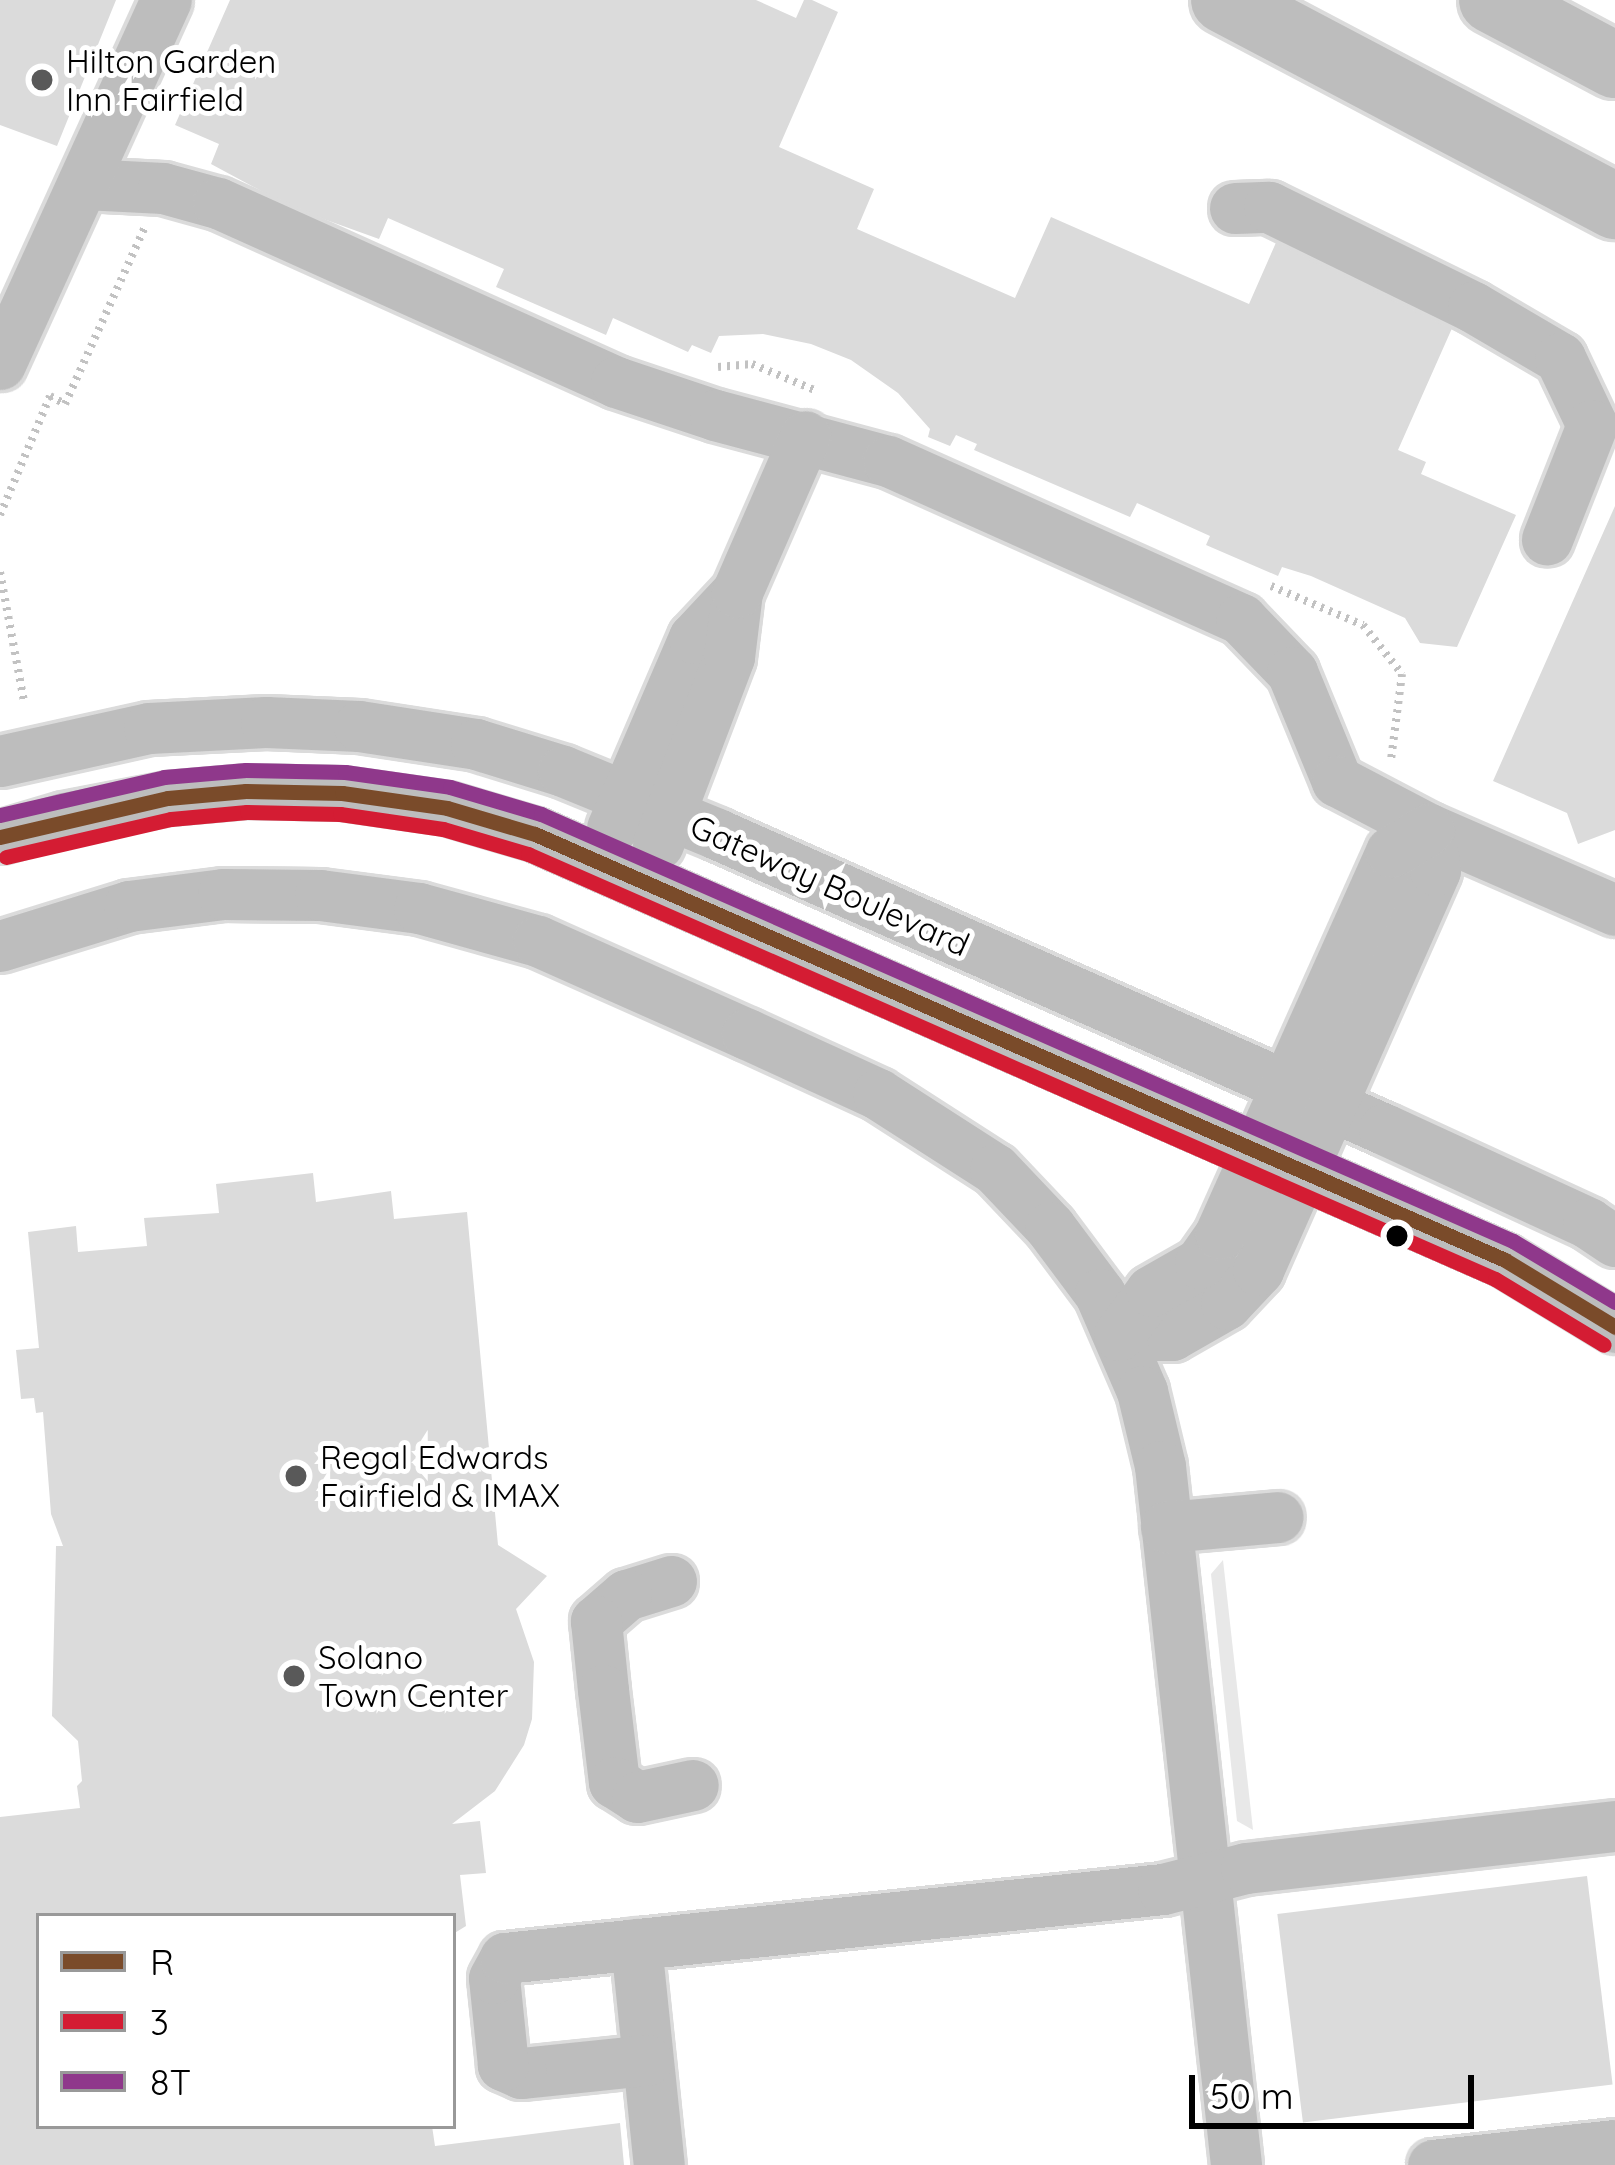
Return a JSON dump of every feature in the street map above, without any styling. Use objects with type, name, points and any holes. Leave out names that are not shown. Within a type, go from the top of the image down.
[{"type":"highway","points":[[1224,0],[1615,206]]},
{"type":"highway","points":[[1492,0],[1615,65]]},
{"type":"street","points":[[0,364],[166,0]]},
{"type":"street","points":[[84,184],[163,188],[218,203],[616,382],[715,415],[888,460],[1241,619],[1292,672],[1337,781],[1429,829],[1615,910]]},
{"type":"street","points":[[1234,208],[1269,207],[1473,307],[1561,358],[1592,425],[1547,539]]},
{"type":"street","points":[[622,869],[647,804],[729,656],[736,592],[805,436]]},
{"type":"street","name":"Gateway Boulevard","points":[[0,761],[149,728],[359,726],[476,744],[647,804],[1308,1096],[1588,1223],[1615,1241]]},
{"type":"street","name":"Gateway Boulevard","points":[[0,837],[64,818],[168,798],[246,791],[342,794],[447,808],[622,869],[1505,1259],[1615,1327]]},
{"type":"street","points":[[1119,1335],[1151,1291],[1200,1263],[1279,1161],[1308,1096],[1391,852],[1429,829]]},
{"type":"street","points":[[0,946],[129,906],[223,894],[320,895],[419,908],[538,941],[929,1122],[994,1169],[1051,1227],[1100,1294],[1142,1391],[1166,1527],[1236,2165]]},
{"type":"street","points":[[1166,1527],[1278,1517]]},
{"type":"street","points":[[671,1581],[626,1594],[596,1621],[603,1690],[614,1782],[637,1797],[693,1785]]},
{"type":"street","points":[[647,2060],[521,2073],[503,2065],[494,1978],[506,1958],[1163,1889],[1246,1868],[1615,1826]]},
{"type":"street","points":[[636,1944],[659,2165]]},
{"type":"street","points":[[1433,2165],[1615,2145]]},
{"type":"path","points":[[0,515],[50,396],[65,404],[163,188]]},
{"type":"path","points":[[0,572],[24,702]]},
{"type":"shaded area","points":[[1223,1560],[1253,1830],[1237,1821],[1211,1574]]},
{"type":"building","name":"Hilton Garden Inn Fairfield","points":[[0,0],[116,0],[57,146],[0,125]]},
{"type":"building","points":[[230,0],[756,0],[796,18],[804,0],[812,0],[838,12],[779,147],[874,189],[857,229],[1015,298],[1051,217],[1249,304],[1278,238],[1457,317],[1398,450],[1426,462],[1421,474],[1516,515],[1457,647],[1420,643],[1405,618],[1311,576],[1282,567],[1278,576],[1206,545],[1210,536],[1137,503],[1130,517],[974,450],[977,444],[956,435],[950,446],[928,437],[930,429],[898,393],[851,360],[811,344],[763,334],[719,336],[711,353],[692,345],[688,352],[613,318],[606,335],[496,287],[504,269],[388,218],[379,239],[293,208],[211,164],[219,144],[175,125]]},
{"type":"building","points":[[1615,506],[1615,830],[1578,844],[1567,813],[1493,781]]},
{"type":"building","name":"Solano Town Center","points":[[313,1173],[316,1202],[391,1191],[394,1219],[467,1212],[498,1545],[547,1576],[516,1609],[534,1662],[532,1719],[524,1745],[495,1791],[452,1824],[480,1821],[486,1873],[460,1875],[466,1926],[456,1932],[456,1913],[36,1913],[36,2129],[432,2129],[435,2146],[620,2123],[624,2165],[0,2165],[0,1817],[80,1808],[77,1786],[82,1781],[78,1741],[52,1716],[56,1546],[63,1546],[51,1514],[43,1412],[36,1413],[34,1398],[21,1399],[16,1350],[39,1348],[28,1232],[76,1226],[78,1252],[147,1246],[144,1218],[219,1213],[216,1184]]},
{"type":"building","points":[[1587,1876],[1613,2084],[1303,2122],[1277,1914]]},
{"type":"transit line","name":"8T","points":[[0,815],[164,777],[246,770],[345,772],[450,787],[541,814],[1513,1241],[1615,1302]]},
{"type":"transit line","name":"R","points":[[0,837],[168,798],[246,791],[342,793],[447,808],[535,834],[1505,1260],[1615,1327]]},
{"type":"transit line","name":"3","points":[[6,857],[171,819],[247,812],[340,814],[443,829],[528,854],[1495,1279],[1604,1345]]},
{"type":"place","name":"Hilton Garden Inn Fairfield","points":[[42,80]]},
{"type":"place","name":"Regal Edwards Fairfield & IMAX","points":[[296,1476]]},
{"type":"place","name":"Solano Town Center","points":[[294,1676]]}]
